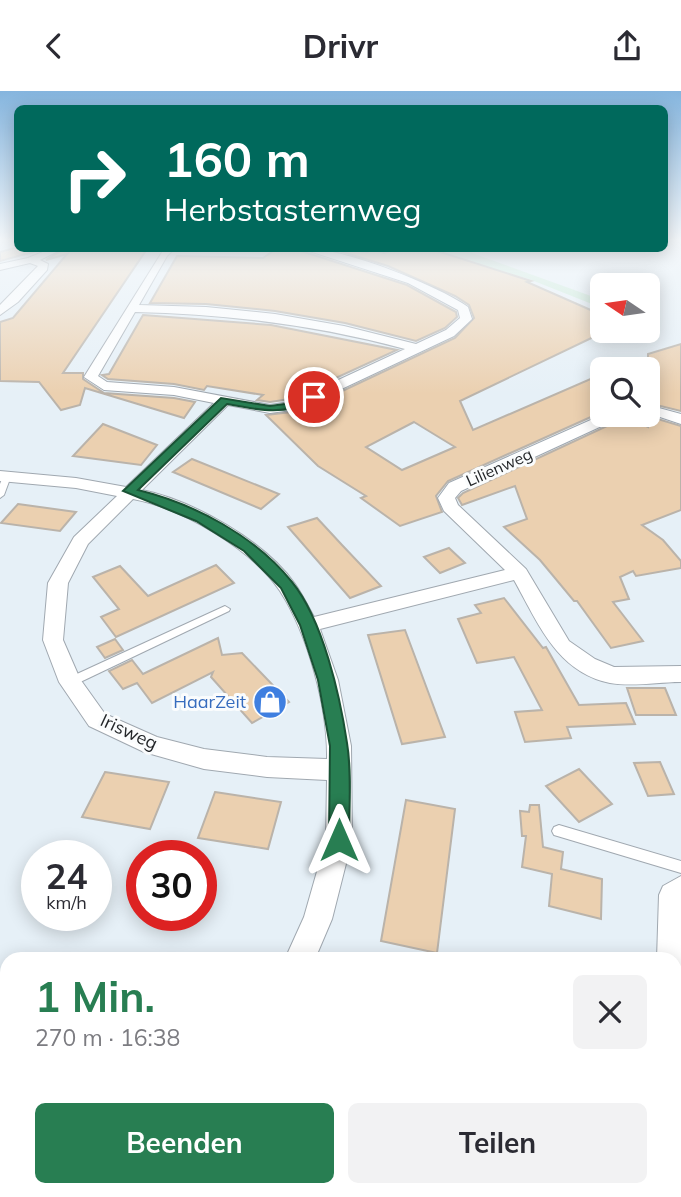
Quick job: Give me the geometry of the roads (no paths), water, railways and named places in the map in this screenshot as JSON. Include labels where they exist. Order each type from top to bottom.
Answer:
[{"type":"street","points":[[0,311],[23,291]]},
{"type":"street","points":[[143,291],[91,377],[104,386],[174,391],[270,409],[294,406],[450,333],[466,319],[464,309],[452,298],[432,291]]},
{"type":"street","points":[[133,308],[206,310],[284,317],[352,330],[415,348]]},
{"type":"street","name":"Irisweg","points":[[225,400],[80,541],[58,583],[53,640],[70,682],[97,720],[152,745],[204,759],[267,767],[339,770]]},
{"type":"street","points":[[660,411],[681,420]]},
{"type":"street","name":"Lilienweg","points":[[590,426],[455,487],[446,498],[450,507],[519,573],[562,646],[587,665],[612,675],[681,674]]},
{"type":"street","points":[[2,482],[129,491],[150,497],[201,518],[248,548],[287,586],[308,625],[327,680],[339,746],[339,840],[308,952]]},
{"type":"street","points":[[308,625],[519,573]]},
{"type":"street","points":[[672,952],[673,895],[681,889]]},
{"type":"lane","points":[[70,682],[225,609]]},
{"type":"lane","points":[[559,831],[681,867]]},
{"type":"place","name":"HaarZeit","points":[[270,702]]}]
